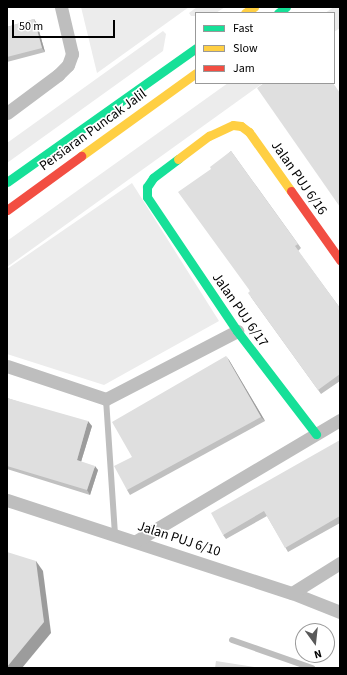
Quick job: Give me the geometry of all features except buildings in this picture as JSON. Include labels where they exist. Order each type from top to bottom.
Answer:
[{"type":"street","points":[[7,113],[58,75],[68,65],[72,54],[61,7]]},
{"type":"street","name":"Persiaran Puncak Jalil","points":[[7,182],[195,49]]},
{"type":"street","name":"Persiaran Puncak Jalil","points":[[7,210],[195,74]]},
{"type":"street","name":"Jalan PUJ 6/17","points":[[248,132],[241,126],[233,125],[209,136],[153,178],[147,187],[147,198],[237,332],[316,434]]},
{"type":"street","name":"Jalan PUJ 6/16","points":[[248,132],[332,244],[340,260]]},
{"type":"street","points":[[7,366],[106,399],[237,332]]},
{"type":"street","points":[[136,541],[340,420]]},
{"type":"street","name":"Jalan PUJ 6/10","points":[[7,500],[292,593],[340,612]]},
{"type":"street","points":[[292,593],[340,564]]},
{"type":"lane","points":[[106,399],[115,535]]},
{"type":"lane","points":[[232,640],[312,668]]},
{"type":"shaded area","points":[[81,7],[189,7],[97,73]]},
{"type":"shaded area","points":[[197,7],[225,7],[218,12],[195,12],[195,16],[191,16],[189,13]]},
{"type":"shaded area","points":[[334,7],[340,7],[340,28],[335,31],[335,12],[326,12]]},
{"type":"shaded area","points":[[163,31],[166,34],[163,51],[7,163],[7,143]]},
{"type":"shaded area","points":[[227,84],[262,84],[7,267],[7,241]]},
{"type":"shaded area","points":[[132,183],[219,321],[104,385],[7,354],[7,269]]},
{"type":"traffic: fast","points":[[279,12],[286,7]]},
{"type":"traffic: fast","points":[[7,182],[195,49]]},
{"type":"traffic: fast","points":[[178,159],[153,178],[147,187],[147,197],[237,331],[316,434]]},
{"type":"traffic: slow","points":[[246,12],[254,7]]},
{"type":"traffic: slow","points":[[81,156],[195,74]]},
{"type":"traffic: slow","points":[[178,159],[209,136],[233,125],[241,126],[249,132],[291,191]]},
{"type":"traffic: jam","points":[[7,210],[81,156]]},
{"type":"traffic: jam","points":[[291,191],[340,260]]}]
